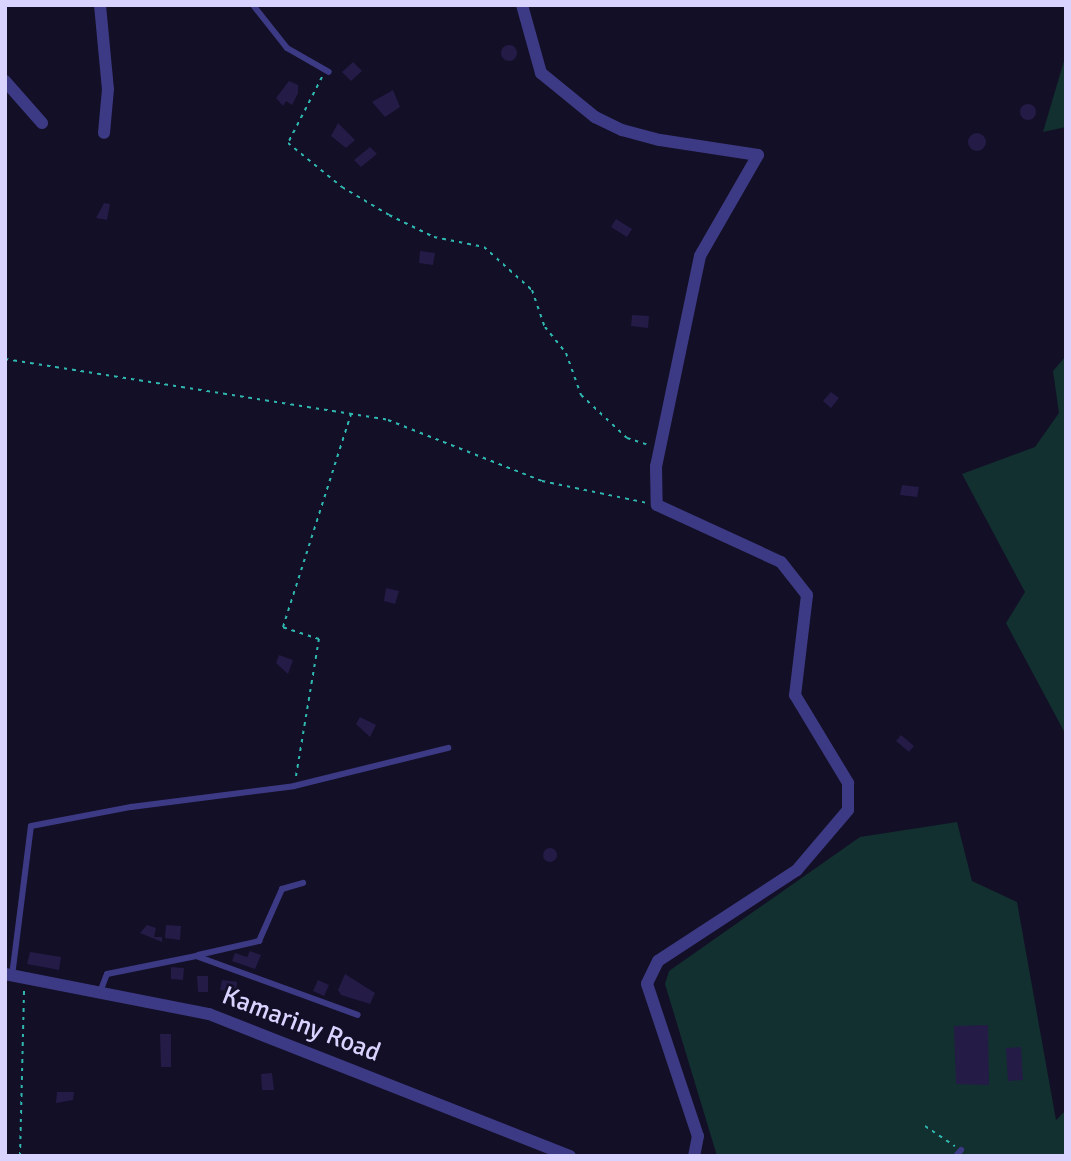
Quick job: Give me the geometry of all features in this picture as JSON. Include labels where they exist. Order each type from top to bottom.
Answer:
[{"type":"street","points":[[100,5],[108,89],[104,134]]},
{"type":"street","points":[[522,5],[541,73],[595,117],[622,130],[660,140],[758,155],[700,256],[660,448],[657,505],[781,562],[807,594],[795,695],[848,783],[848,810],[797,870],[658,961],[647,984],[698,1136],[694,1156]]},
{"type":"street","points":[[5,81],[42,123]]},
{"type":"street","name":"Kamariny Road","points":[[14,976],[209,1014],[570,1156]]},
{"type":"lane","points":[[253,5],[287,48],[327,71]]},
{"type":"lane","points":[[14,976],[31,826],[131,807],[294,786],[448,748]]},
{"type":"lane","points":[[100,994],[107,974],[259,941],[282,889],[303,883]]},
{"type":"lane","points":[[196,956],[358,1015]]},
{"type":"path","points":[[327,71],[288,144],[342,187],[389,215],[434,237],[484,247],[533,290],[545,327],[566,353],[581,395],[627,438],[660,448]]},
{"type":"path","points":[[5,359],[388,420],[542,481],[657,505]]},
{"type":"path","points":[[294,786],[319,639],[283,627],[351,413]]},
{"type":"path","points":[[14,976],[20,1156]]},
{"type":"path","points":[[925,1126],[959,1153]]},
{"type":"green space","points":[[1066,54],[1066,127],[1043,132]]},
{"type":"green space","points":[[1066,356],[1066,735],[1006,623],[1025,592],[962,474],[1035,447],[1059,413],[1053,371]]},
{"type":"green space","points":[[957,822],[972,881],[1017,902],[1056,1120],[1066,1110],[1066,1156],[717,1156],[665,984],[669,971],[860,837]]},
{"type":"building","points":[[506,45],[512,45],[517,53],[515,59],[506,61],[501,56],[501,50]]},
{"type":"building","points":[[353,62],[362,71],[351,81],[342,72]]},
{"type":"building","points":[[289,81],[298,85],[298,93],[292,105],[286,101],[283,106],[276,98]]},
{"type":"building","points":[[393,90],[400,107],[385,117],[372,102]]},
{"type":"building","points":[[1028,104],[1036,112],[1028,120],[1020,112]]},
{"type":"building","points":[[338,123],[355,140],[346,148],[331,136]]},
{"type":"building","points":[[977,133],[983,136],[986,142],[983,148],[977,151],[971,148],[968,142],[971,136]]},
{"type":"building","points":[[370,147],[377,154],[361,167],[354,160]]},
{"type":"building","points":[[104,203],[110,204],[107,220],[96,218]]},
{"type":"building","points":[[616,219],[632,229],[627,237],[611,227]]},
{"type":"building","points":[[420,251],[435,253],[433,265],[419,263]]},
{"type":"building","points":[[632,315],[649,316],[648,328],[631,326]]},
{"type":"building","points":[[831,392],[839,398],[831,408],[823,401]]},
{"type":"building","points":[[902,485],[919,487],[917,497],[900,495]]},
{"type":"building","points":[[386,588],[399,591],[395,604],[384,601]]},
{"type":"building","points":[[279,655],[293,660],[288,674],[276,663]]},
{"type":"building","points":[[360,717],[376,725],[370,737],[356,724]]},
{"type":"building","points":[[901,735],[914,746],[909,752],[896,741]]},
{"type":"building","points":[[550,848],[555,850],[555,860],[550,862],[545,860],[543,855],[545,850]]},
{"type":"building","points":[[147,925],[156,928],[154,937],[162,937],[162,942],[140,933]]},
{"type":"building","points":[[166,925],[181,926],[180,940],[165,938]]},
{"type":"building","points":[[250,951],[261,955],[255,969],[232,961],[235,953],[247,957]]},
{"type":"building","points":[[30,952],[61,957],[59,970],[27,964]]},
{"type":"building","points":[[171,967],[184,968],[183,980],[171,979]]},
{"type":"building","points":[[345,974],[375,993],[370,1004],[341,995],[338,990]]},
{"type":"building","points":[[197,976],[208,976],[208,992],[198,992]]},
{"type":"building","points":[[222,980],[237,982],[236,992],[220,990]]},
{"type":"building","points":[[318,980],[329,985],[324,996],[313,991]]},
{"type":"building","points":[[988,1025],[989,1085],[956,1084],[954,1026]]},
{"type":"building","points":[[160,1034],[171,1034],[171,1067],[161,1067]]},
{"type":"building","points":[[1021,1047],[1023,1080],[1008,1081],[1006,1048]]},
{"type":"building","points":[[272,1073],[274,1090],[262,1090],[261,1074]]},
{"type":"building","points":[[57,1092],[74,1092],[73,1100],[56,1103]]}]
